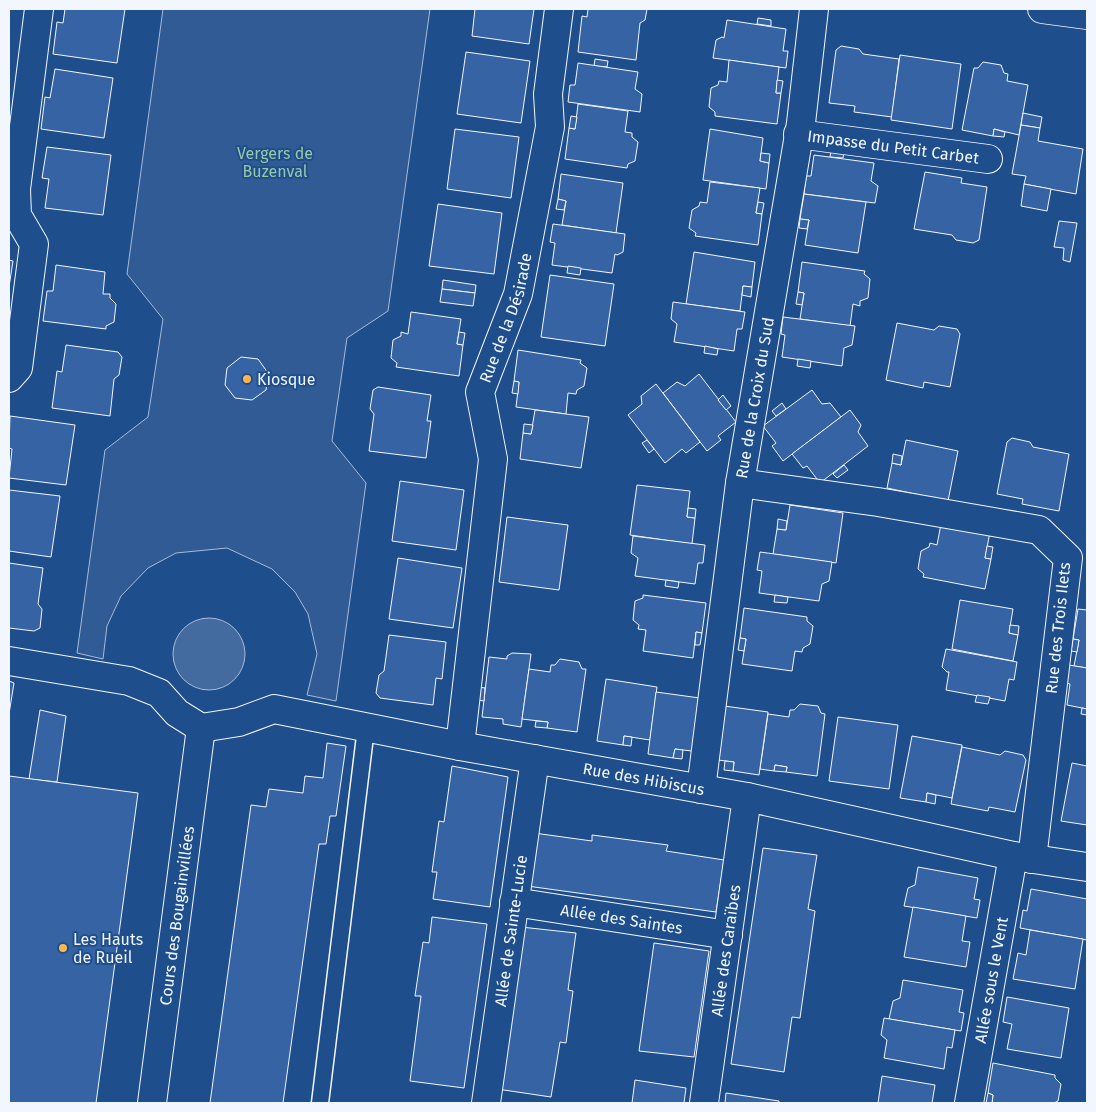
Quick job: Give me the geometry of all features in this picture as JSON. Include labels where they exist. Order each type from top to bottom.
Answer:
[{"type":"street","points":[[12,371],[34,244],[17,215],[16,189],[39,9]]},
{"type":"street","name":"Rue de la Désirade","points":[[460,746],[493,459],[480,392],[518,294],[550,127],[548,94],[559,9]]},
{"type":"street","name":"Rue de la Croix du Sud","points":[[700,789],[740,483],[801,123],[814,9]]},
{"type":"street","points":[[1042,9],[1087,15]]},
{"type":"street","name":"Impasse du Petit Carbet","points":[[798,134],[988,160]]},
{"type":"street","name":"Rue des Trois Ilets","points":[[740,483],[878,502],[1039,530],[1068,558],[1023,857]]},
{"type":"street","points":[[9,661],[129,682],[159,693],[177,713],[201,728]]},
{"type":"street","name":"Rue des Hibiscus","points":[[201,728],[239,722],[274,709],[460,746],[748,797],[1023,857],[1087,867]]},
{"type":"street","name":"Cours des Bougainvillées","points":[[152,1103],[201,728]]},
{"type":"street","name":"Allée de Sainte-Lucie","points":[[486,1103],[535,759]]},
{"type":"street","name":"Allée des Caraïbes","points":[[704,1103],[748,797]]},
{"type":"street","name":"Allée sous le Vent","points":[[969,1103],[1023,857]]},
{"type":"street","name":"Allée des Saintes","points":[[514,902],[728,936]]},
{"type":"lane","points":[[320,1103],[366,728]]},
{"type":"shaded area","name":"Vergers de Buzenval","points":[[163,9],[430,9],[388,311],[347,338],[332,441],[366,483],[336,701],[307,695],[317,654],[308,614],[295,592],[272,569],[227,548],[176,553],[148,568],[121,596],[107,626],[103,659],[77,653],[105,450],[148,417],[163,319],[127,274]]},
{"type":"shaded area","points":[[209,618],[229,624],[239,634],[245,654],[239,674],[229,684],[209,690],[189,684],[179,674],[173,654],[179,634],[189,624]]},
{"type":"building","points":[[65,9],[125,9],[117,63],[53,54],[57,22],[63,23]]},
{"type":"building","points":[[475,9],[534,9],[529,44],[472,36]]},
{"type":"building","points":[[588,9],[647,9],[645,20],[640,23],[636,60],[578,52],[582,16],[587,17]]},
{"type":"building","points":[[758,18],[771,20],[771,26],[757,24]]},
{"type":"building","points":[[727,20],[786,29],[783,51],[788,51],[786,68],[713,58],[716,40],[724,38]]},
{"type":"building","points":[[841,46],[859,49],[863,54],[899,59],[892,117],[854,112],[855,106],[829,103],[836,50]]},
{"type":"building","points":[[466,52],[530,61],[521,123],[457,114]]},
{"type":"building","points":[[900,55],[961,64],[952,129],[891,120]]},
{"type":"building","points":[[595,59],[608,61],[607,67],[594,66]]},
{"type":"building","points":[[729,60],[779,67],[776,93],[781,93],[777,124],[715,116],[715,112],[709,107],[711,88],[718,85],[719,81],[727,82]]},
{"type":"building","points":[[983,62],[1001,65],[1004,73],[1008,74],[1007,81],[1028,85],[1019,135],[994,129],[993,136],[962,130],[974,68],[978,68]]},
{"type":"building","points":[[578,63],[638,72],[635,89],[642,94],[640,112],[568,102],[570,85],[575,85]]},
{"type":"building","points":[[55,69],[113,78],[104,138],[41,129],[45,97],[50,98]]},
{"type":"building","points":[[777,80],[783,81],[781,93],[776,93]]},
{"type":"building","points":[[578,104],[628,111],[625,132],[632,133],[632,137],[638,142],[635,161],[628,164],[627,168],[565,159],[569,128],[575,129]]},
{"type":"building","points":[[1023,113],[1042,117],[1040,128],[1021,125]]},
{"type":"building","points":[[571,116],[577,117],[575,129],[569,128]]},
{"type":"building","points":[[1021,125],[1040,128],[1038,141],[1083,149],[1076,194],[1024,184],[1026,176],[1012,174]]},
{"type":"building","points":[[455,129],[519,137],[511,198],[447,189]]},
{"type":"building","points":[[710,129],[763,138],[760,161],[769,163],[766,189],[703,180]]},
{"type":"building","points":[[994,129],[1005,132],[1004,137],[993,136]]},
{"type":"building","points":[[47,147],[111,155],[103,215],[45,208],[49,179],[42,178]]},
{"type":"building","points":[[831,150],[844,152],[843,158],[830,157]]},
{"type":"building","points":[[761,153],[770,154],[769,163],[760,161]]},
{"type":"building","points":[[814,155],[874,163],[871,181],[878,186],[875,203],[804,194],[806,176],[811,176]]},
{"type":"building","points":[[925,172],[962,178],[961,183],[987,187],[979,240],[973,243],[956,240],[952,235],[914,229]]},
{"type":"building","points":[[561,174],[623,183],[616,233],[562,225],[566,201],[558,199]]},
{"type":"building","points":[[710,182],[760,188],[756,213],[762,214],[758,245],[695,236],[696,233],[689,228],[692,210],[699,206],[700,202],[707,203]]},
{"type":"building","points":[[1024,184],[1051,189],[1047,211],[1021,206]]},
{"type":"building","points":[[804,194],[866,202],[858,253],[805,245],[809,220],[800,219]]},
{"type":"building","points":[[558,199],[566,201],[564,210],[556,209]]},
{"type":"building","points":[[758,202],[764,203],[762,214],[756,213]]},
{"type":"building","points":[[438,204],[502,213],[494,274],[429,266]]},
{"type":"building","points":[[800,219],[809,220],[807,229],[799,228]]},
{"type":"building","points":[[1059,221],[1077,223],[1070,262],[1063,260],[1064,248],[1054,247]]},
{"type":"building","points":[[553,224],[625,234],[623,252],[615,254],[612,273],[552,265],[555,243],[550,242]]},
{"type":"building","points":[[694,252],[755,262],[752,287],[743,286],[740,311],[686,304]]},
{"type":"building","points":[[9,260],[13,261],[9,287]]},
{"type":"building","points":[[802,262],[865,271],[864,274],[870,279],[868,298],[860,301],[860,306],[853,304],[850,326],[800,319],[804,293],[798,292]]},
{"type":"building","points":[[56,265],[105,272],[103,294],[110,294],[110,298],[116,304],[114,322],[106,326],[106,329],[43,321],[47,291],[53,291]]},
{"type":"building","points":[[568,266],[581,268],[580,275],[567,273]]},
{"type":"building","points":[[550,275],[614,284],[605,346],[541,337]]},
{"type":"building","points":[[443,280],[476,285],[475,293],[442,289]]},
{"type":"building","points":[[743,286],[752,287],[751,297],[742,295]]},
{"type":"building","points":[[442,289],[475,293],[473,306],[440,302]]},
{"type":"building","points":[[798,292],[804,293],[802,305],[796,304]]},
{"type":"building","points":[[673,302],[745,312],[742,329],[737,329],[734,351],[674,342],[677,324],[671,319]]},
{"type":"building","points":[[411,312],[461,319],[457,344],[463,345],[459,376],[396,367],[397,363],[391,358],[393,340],[401,336],[401,332],[408,334]]},
{"type":"building","points":[[783,317],[855,326],[852,345],[844,348],[842,366],[782,357],[785,335],[781,334]]},
{"type":"building","points":[[897,323],[934,330],[939,326],[957,329],[960,334],[950,387],[924,382],[923,388],[886,380]]},
{"type":"building","points":[[459,332],[465,333],[463,345],[457,344]]},
{"type":"building","points":[[66,345],[118,352],[122,357],[119,375],[114,379],[110,416],[52,408],[57,371],[62,372]]},
{"type":"building","points":[[705,346],[718,349],[717,355],[704,353]]},
{"type":"building","points":[[518,350],[581,360],[580,363],[587,368],[584,386],[577,390],[576,394],[568,393],[566,414],[516,407],[519,382],[514,381]]},
{"type":"building","name":"Kiosque","points":[[241,357],[258,359],[268,373],[266,390],[252,400],[235,398],[225,385],[227,368]]},
{"type":"building","points":[[798,359],[811,361],[810,368],[797,366]]},
{"type":"building","points":[[699,374],[736,422],[718,436],[721,440],[707,451],[663,393],[677,382],[685,386]]},
{"type":"building","points":[[514,381],[519,382],[518,394],[512,393]]},
{"type":"building","points":[[656,384],[700,442],[686,453],[682,449],[665,463],[628,415],[642,404],[641,396]]},
{"type":"building","points":[[378,387],[431,395],[427,421],[431,421],[426,458],[369,451],[374,414],[370,409],[373,390]]},
{"type":"building","points":[[812,390],[822,404],[830,403],[841,417],[783,461],[772,446],[776,443],[763,426]]},
{"type":"building","points":[[723,395],[731,406],[726,410],[718,400]]},
{"type":"building","points":[[782,403],[786,409],[776,416],[772,411]]},
{"type":"building","points":[[535,410],[589,417],[581,468],[520,459],[523,433],[531,434]]},
{"type":"building","points":[[850,410],[861,425],[858,432],[868,446],[820,483],[807,466],[803,468],[792,454]]},
{"type":"building","points":[[10,416],[75,425],[66,485],[9,478],[12,449],[9,448]]},
{"type":"building","points":[[524,424],[533,425],[531,434],[523,433]]},
{"type":"building","points":[[1012,438],[1030,442],[1033,447],[1069,454],[1059,511],[1022,504],[1023,499],[997,494],[1007,442]]},
{"type":"building","points":[[647,440],[654,449],[649,453],[642,443]]},
{"type":"building","points":[[906,440],[958,451],[948,501],[887,488],[892,463],[901,465]]},
{"type":"building","points":[[893,454],[902,456],[901,465],[892,463]]},
{"type":"building","points":[[844,465],[848,470],[837,478],[833,474]]},
{"type":"building","points":[[400,481],[464,490],[456,550],[392,541]]},
{"type":"building","points":[[637,485],[690,491],[687,517],[695,518],[692,544],[630,535]]},
{"type":"building","points":[[9,490],[60,496],[51,557],[9,551]]},
{"type":"building","points":[[790,505],[843,513],[836,563],[773,554],[777,529],[786,530]]},
{"type":"building","points":[[688,508],[696,509],[695,518],[687,517]]},
{"type":"building","points":[[507,517],[568,525],[559,590],[499,582]]},
{"type":"building","points":[[778,519],[787,521],[786,530],[777,529]]},
{"type":"building","points":[[941,524],[990,532],[985,558],[991,559],[985,589],[923,577],[924,574],[918,569],[921,551],[929,547],[930,543],[937,545]]},
{"type":"building","points":[[633,536],[705,545],[703,563],[698,563],[695,584],[635,576],[638,558],[631,553]]},
{"type":"building","points":[[987,546],[993,547],[991,559],[985,558]]},
{"type":"building","points":[[760,552],[832,562],[829,581],[822,584],[819,601],[759,593],[762,571],[757,570]]},
{"type":"building","points":[[398,558],[462,568],[453,628],[389,619]]},
{"type":"building","points":[[9,563],[43,568],[38,604],[42,609],[40,628],[34,631],[9,628]]},
{"type":"building","points":[[666,580],[679,582],[678,588],[665,586]]},
{"type":"building","points":[[643,595],[706,603],[702,633],[696,632],[693,658],[643,651],[646,630],[638,629],[639,625],[633,620],[635,601],[643,598]]},
{"type":"building","points":[[775,595],[788,597],[787,603],[774,602]]},
{"type":"building","points":[[960,600],[1013,609],[1009,633],[1018,635],[1013,661],[952,649]]},
{"type":"building","points":[[744,608],[807,617],[807,621],[813,626],[810,644],[803,648],[802,652],[795,651],[792,671],[742,664],[746,639],[740,638]]},
{"type":"building","points":[[1078,609],[1087,610],[1087,668],[1074,666],[1079,640],[1073,639]]},
{"type":"building","points":[[1010,625],[1019,626],[1018,635],[1009,633]]},
{"type":"building","points":[[696,632],[702,633],[700,645],[695,645]]},
{"type":"building","points":[[389,635],[446,642],[442,679],[436,678],[433,705],[380,698],[376,693],[379,675],[384,671]]},
{"type":"building","points":[[740,638],[746,639],[744,651],[738,650]]},
{"type":"building","points":[[1073,639],[1079,640],[1077,652],[1071,651]]},
{"type":"building","points":[[946,649],[1017,662],[1014,680],[1009,679],[1005,701],[946,690],[949,672],[942,667]]},
{"type":"building","points":[[512,653],[531,654],[521,727],[503,724],[503,719],[482,717],[489,657],[507,659],[507,656]]},
{"type":"building","points":[[560,659],[579,662],[582,669],[586,669],[577,732],[547,728],[548,722],[522,719],[529,669],[550,672],[551,665],[555,665]]},
{"type":"building","points":[[1069,665],[1087,668],[1087,709],[1067,705],[1070,684],[1066,683]]},
{"type":"building","points":[[606,679],[657,687],[650,740],[624,736],[623,745],[597,741]]},
{"type":"building","points":[[9,681],[14,683],[9,714]]},
{"type":"building","points":[[479,687],[485,688],[484,701],[478,700]]},
{"type":"building","points":[[656,692],[707,699],[700,752],[675,749],[673,758],[648,754]]},
{"type":"building","points":[[977,695],[990,697],[988,704],[975,702]]},
{"type":"building","points":[[800,704],[818,706],[821,713],[825,714],[817,776],[786,772],[787,767],[775,765],[774,771],[760,769],[768,714],[789,717],[790,710],[794,710]]},
{"type":"building","points":[[717,705],[768,712],[759,775],[733,771],[734,762],[710,759]]},
{"type":"building","points":[[1082,708],[1087,709],[1087,715],[1081,714]]},
{"type":"building","points":[[40,710],[66,716],[57,782],[29,779]]},
{"type":"building","points":[[838,717],[898,725],[889,789],[829,781]]},
{"type":"building","points":[[536,721],[548,722],[547,728],[535,727]]},
{"type":"building","points":[[624,736],[632,737],[631,746],[623,745]]},
{"type":"building","points":[[912,736],[962,745],[952,798],[927,793],[926,802],[900,798]]},
{"type":"building","points":[[327,743],[346,746],[336,816],[330,816],[326,844],[319,844],[283,1103],[210,1103],[251,805],[266,807],[269,789],[303,793],[305,776],[323,778]]},
{"type":"building","points":[[962,747],[1000,755],[1005,751],[1023,755],[1026,760],[1015,812],[989,807],[988,811],[951,804]]},
{"type":"building","points":[[675,749],[683,750],[682,759],[673,758]]},
{"type":"building","points":[[725,761],[734,762],[733,771],[724,770]]},
{"type":"building","points":[[1072,763],[1087,766],[1087,825],[1061,821]]},
{"type":"building","points":[[775,765],[787,767],[786,772],[774,771]]},
{"type":"building","points":[[452,766],[508,777],[490,907],[433,899],[437,872],[432,872],[439,821],[444,822]]},
{"type":"building","name":"Les Hauts de Rueil","points":[[9,776],[138,793],[96,1103],[9,1103]]},
{"type":"building","points":[[927,793],[936,795],[935,804],[926,802]]},
{"type":"building","points":[[534,833],[592,841],[592,835],[668,845],[666,851],[724,860],[716,912],[527,886]]},
{"type":"building","points":[[763,848],[817,855],[808,909],[815,911],[800,1018],[792,1017],[784,1072],[731,1064]]},
{"type":"building","points":[[918,867],[978,878],[974,899],[980,900],[977,918],[904,906],[908,888],[915,885]]},
{"type":"building","points":[[1031,889],[1087,899],[1087,940],[1020,928],[1023,910],[1027,911]]},
{"type":"building","points":[[913,907],[966,916],[962,941],[970,942],[966,967],[904,957]]},
{"type":"building","points":[[432,917],[487,924],[464,1088],[410,1081],[421,996],[415,996],[423,942],[429,943]]},
{"type":"building","points":[[521,927],[576,933],[568,990],[573,991],[566,1043],[560,1042],[551,1097],[497,1089]]},
{"type":"building","points":[[1030,930],[1083,939],[1075,989],[1013,979],[1018,953],[1026,955]]},
{"type":"building","points":[[654,943],[709,951],[694,1057],[639,1051]]},
{"type":"building","points":[[903,980],[963,990],[959,1012],[964,1013],[961,1031],[889,1019],[893,1001],[900,998]]},
{"type":"building","points":[[1007,997],[1069,1008],[1061,1058],[1007,1049],[1012,1024],[1003,1022]]},
{"type":"building","points":[[884,1018],[955,1030],[952,1048],[947,1047],[944,1069],[884,1058],[887,1040],[881,1035]]},
{"type":"building","points":[[993,1063],[1055,1075],[1055,1078],[1061,1084],[1058,1101],[1054,1103],[992,1103],[993,1095],[988,1093]]},
{"type":"building","points":[[882,1076],[935,1085],[932,1103],[878,1103]]},
{"type":"building","points":[[635,1080],[686,1088],[684,1103],[632,1103]]},
{"type":"building","points":[[726,1093],[779,1101],[779,1103],[725,1103]]},
{"type":"building","points":[[988,1093],[993,1095],[992,1103],[986,1103]]},
{"type":"place","name":"Kiosque","points":[[247,379]]},
{"type":"place","name":"Les Hauts de Rueil","points":[[63,948]]}]
